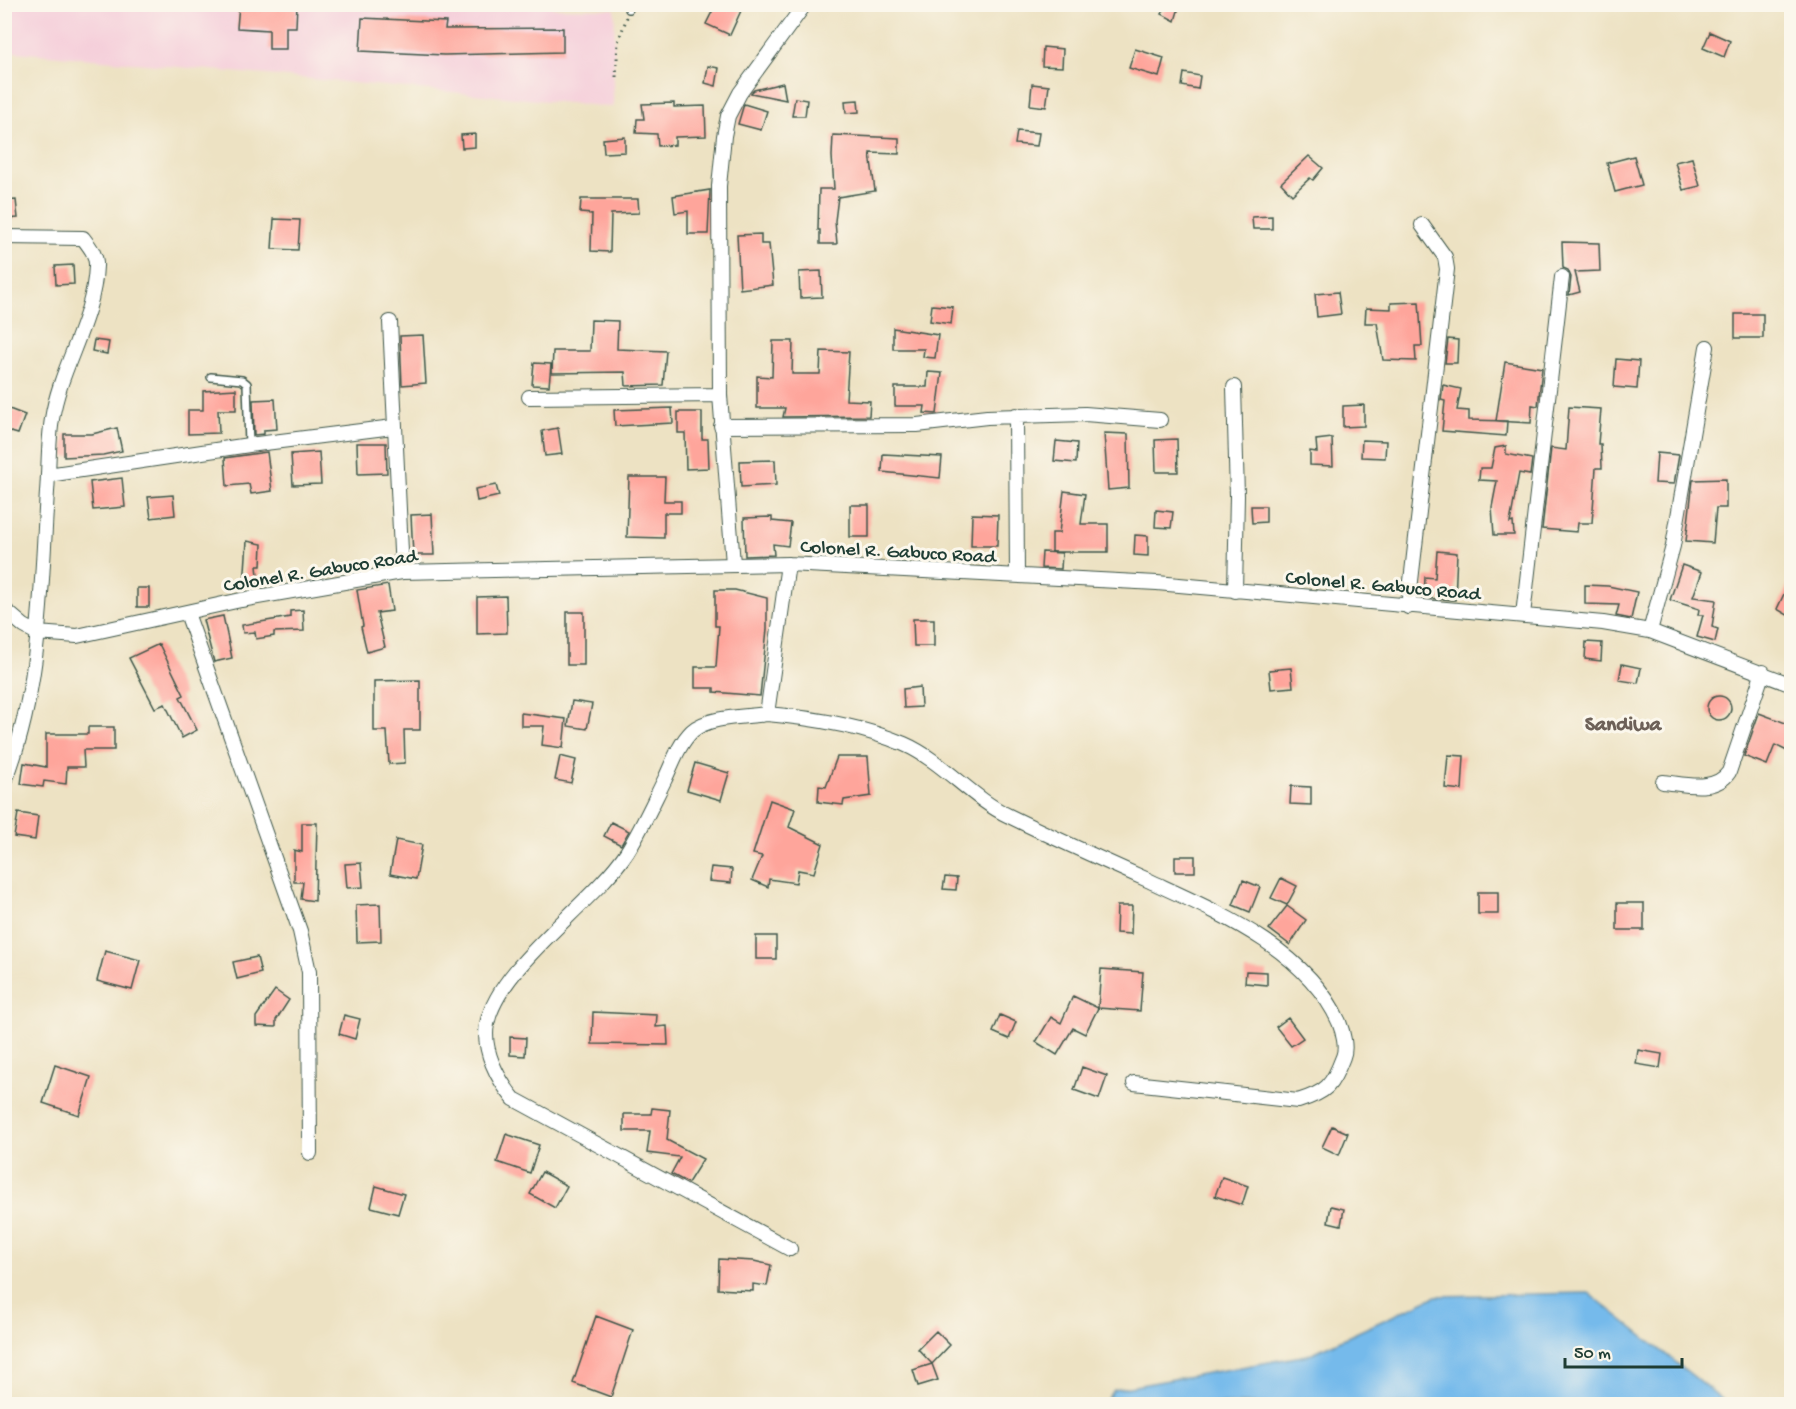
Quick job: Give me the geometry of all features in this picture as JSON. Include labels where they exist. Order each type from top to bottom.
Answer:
[{"type":"street","points":[[733,564],[720,395],[719,186],[724,136],[728,116],[740,93],[805,4]]},
{"type":"street","points":[[1408,607],[1447,268],[1445,257],[1422,225]]},
{"type":"street","points":[[4,237],[83,238],[93,250],[97,264],[83,327],[52,418],[37,633],[29,698],[15,758],[4,784]]},
{"type":"street","points":[[1523,615],[1562,277]]},
{"type":"street","points":[[390,322],[393,427],[402,572]]},
{"type":"street","points":[[1650,631],[1673,546],[1707,346]]},
{"type":"street","points":[[1234,387],[1237,496],[1235,591]]},
{"type":"street","points":[[529,397],[720,395]]},
{"type":"street","points":[[721,426],[917,425],[1016,415],[1085,414],[1160,420]]},
{"type":"street","points":[[1016,415],[1017,575]]},
{"type":"street","points":[[48,475],[249,445],[393,427]]},
{"type":"street","points":[[767,714],[788,564]]},
{"type":"street","name":"Colonel R. Gabuco Road","points":[[37,633],[77,636],[266,595],[402,572],[788,564],[1017,575],[1523,615],[1650,631],[1763,672],[1791,685]]},
{"type":"street","points":[[4,609],[24,626],[37,633]]},
{"type":"street","points":[[187,613],[300,931],[309,972],[310,1153]]},
{"type":"street","points":[[1663,782],[1710,785],[1724,780],[1729,772],[1763,672]]},
{"type":"street","points":[[790,1249],[514,1099],[499,1081],[488,1048],[486,1026],[493,1004],[510,977],[584,902],[626,853],[645,820],[682,742],[694,729],[710,723],[767,714],[850,726],[907,746],[1007,815],[1211,909],[1255,934],[1291,962],[1329,1002],[1342,1030],[1345,1053],[1333,1084],[1317,1095],[1298,1101],[1134,1083]]},
{"type":"lane","points":[[211,377],[242,380],[247,384],[249,445]]},
{"type":"path","points":[[615,77],[618,42],[629,7]]},
{"type":"shaded area","points":[[552,4],[552,8],[615,9],[613,107],[5,51],[4,5]]},
{"type":"water","points":[[1589,1293],[1728,1404],[1104,1404],[1113,1390],[1308,1355],[1436,1296]]},
{"type":"building","points":[[239,4],[297,4],[296,27],[286,27],[286,49],[269,49],[269,30],[237,28]]},
{"type":"building","points":[[716,4],[744,4],[730,35],[706,24]]},
{"type":"building","points":[[1167,4],[1180,4],[1175,21],[1162,14]]},
{"type":"building","points":[[362,18],[446,22],[445,29],[563,28],[563,52],[444,55],[360,51]]},
{"type":"building","points":[[1710,32],[1730,41],[1724,57],[1703,48]]},
{"type":"building","points":[[1043,47],[1063,49],[1062,67],[1042,66]]},
{"type":"building","points":[[1135,49],[1164,58],[1159,77],[1129,68]]},
{"type":"building","points":[[708,66],[719,68],[716,86],[705,83]]},
{"type":"building","points":[[1184,73],[1200,76],[1198,89],[1182,86]]},
{"type":"building","points":[[783,83],[786,100],[751,93],[754,90]]},
{"type":"building","points":[[1032,84],[1049,86],[1046,107],[1030,105]]},
{"type":"building","points":[[795,98],[807,100],[805,116],[792,116]]},
{"type":"building","points":[[858,100],[859,112],[846,113],[845,101]]},
{"type":"building","points":[[674,103],[674,107],[705,106],[706,136],[675,137],[675,145],[658,146],[657,134],[636,133],[637,119],[644,119],[642,104]]},
{"type":"building","points":[[744,104],[767,111],[761,130],[738,124]]},
{"type":"building","points":[[1017,131],[1039,133],[1037,146],[1015,144]]},
{"type":"building","points":[[475,134],[475,147],[462,148],[461,135]]},
{"type":"building","points":[[833,135],[899,138],[899,154],[870,153],[875,191],[838,197],[835,221],[837,244],[820,244],[819,189],[834,189]]},
{"type":"building","points":[[625,137],[625,152],[604,153],[603,139]]},
{"type":"building","points":[[1309,156],[1323,168],[1313,180],[1310,178],[1292,195],[1281,183]]},
{"type":"building","points":[[1634,156],[1642,185],[1615,192],[1607,163]]},
{"type":"building","points":[[1692,158],[1700,186],[1683,190],[1675,162]]},
{"type":"building","points":[[710,190],[708,234],[688,234],[688,211],[675,213],[673,196]]},
{"type":"building","points":[[581,199],[638,199],[639,213],[611,214],[610,252],[591,251],[592,214],[580,213]]},
{"type":"building","points":[[16,200],[18,218],[4,219],[4,201]]},
{"type":"building","points":[[1272,216],[1272,229],[1253,229],[1252,217]]},
{"type":"building","points":[[274,219],[300,220],[298,250],[272,249]]},
{"type":"building","points":[[761,234],[761,244],[769,244],[773,285],[740,289],[737,235]]},
{"type":"building","points":[[1562,242],[1599,243],[1600,271],[1575,272],[1580,292],[1569,295],[1571,277],[1568,270],[1563,268]]},
{"type":"building","points":[[73,265],[74,284],[56,285],[55,266]]},
{"type":"building","points":[[821,271],[822,297],[800,298],[799,272]]},
{"type":"building","points":[[1338,292],[1341,314],[1317,317],[1315,294]]},
{"type":"building","points":[[1419,302],[1422,346],[1415,346],[1416,361],[1383,360],[1377,323],[1365,323],[1366,308],[1391,309],[1391,303]]},
{"type":"building","points":[[932,305],[953,307],[951,324],[930,321]]},
{"type":"building","points":[[1735,314],[1763,314],[1763,338],[1735,338]]},
{"type":"building","points":[[591,320],[618,321],[617,349],[666,351],[663,385],[626,386],[625,372],[552,373],[553,351],[590,351]]},
{"type":"building","points":[[893,328],[938,335],[935,358],[923,357],[924,349],[893,349]]},
{"type":"building","points":[[423,335],[426,383],[402,385],[400,336]]},
{"type":"building","points":[[1448,339],[1458,340],[1457,363],[1445,363]]},
{"type":"building","points":[[94,340],[109,342],[107,354],[92,351]]},
{"type":"building","points":[[773,341],[793,341],[792,374],[820,374],[821,351],[849,352],[846,400],[870,401],[869,416],[783,417],[785,408],[757,408],[757,376],[772,377]]},
{"type":"building","points":[[1616,359],[1639,361],[1637,389],[1614,387]]},
{"type":"building","points":[[1505,362],[1542,368],[1538,406],[1532,405],[1531,423],[1496,421]]},
{"type":"building","points":[[534,363],[551,364],[549,386],[532,385]]},
{"type":"building","points":[[928,372],[942,373],[937,414],[924,413],[925,406],[895,406],[895,387],[927,387]]},
{"type":"building","points":[[1443,385],[1461,389],[1457,410],[1469,411],[1469,420],[1507,421],[1506,436],[1442,431],[1445,401],[1441,400]]},
{"type":"building","points":[[236,389],[236,410],[218,410],[219,433],[188,434],[188,410],[203,410],[203,391]]},
{"type":"building","points":[[275,399],[277,429],[264,430],[264,434],[254,435],[253,400]]},
{"type":"building","points":[[1364,405],[1364,426],[1343,427],[1343,406]]},
{"type":"building","points":[[4,407],[25,415],[18,434],[4,430]]},
{"type":"building","points":[[1569,407],[1601,409],[1598,444],[1601,444],[1602,468],[1596,468],[1592,523],[1578,523],[1577,532],[1542,529],[1551,448],[1566,450]]},
{"type":"building","points":[[672,408],[673,423],[615,426],[614,410]]},
{"type":"building","points":[[678,412],[702,412],[702,439],[708,439],[709,468],[686,469],[685,433],[678,433]]},
{"type":"building","points":[[117,428],[122,451],[103,455],[64,457],[64,434],[92,434]]},
{"type":"building","points":[[558,428],[562,454],[545,456],[542,431]]},
{"type":"building","points":[[1104,433],[1128,434],[1129,488],[1108,490]]},
{"type":"building","points":[[1332,438],[1333,466],[1310,465],[1310,451],[1317,452],[1316,440]]},
{"type":"building","points":[[1177,439],[1178,472],[1156,472],[1155,440]]},
{"type":"building","points":[[1362,440],[1386,441],[1385,458],[1361,457]]},
{"type":"building","points":[[1056,441],[1077,443],[1076,463],[1054,461]]},
{"type":"building","points":[[357,443],[386,443],[387,473],[358,474]]},
{"type":"building","points":[[1506,446],[1506,454],[1532,459],[1530,475],[1519,473],[1510,523],[1513,522],[1514,535],[1494,535],[1492,507],[1497,481],[1479,480],[1480,468],[1491,468],[1495,448]]},
{"type":"building","points":[[267,452],[272,491],[251,494],[249,484],[227,486],[225,458]]},
{"type":"building","points":[[319,452],[321,484],[293,485],[291,454]]},
{"type":"building","points":[[1657,453],[1679,455],[1674,484],[1655,483]]},
{"type":"building","points":[[883,454],[942,457],[940,478],[882,472]]},
{"type":"building","points":[[775,460],[776,485],[741,487],[740,461]]},
{"type":"building","points":[[629,477],[665,477],[664,501],[681,501],[681,513],[664,513],[664,538],[627,537]]},
{"type":"building","points":[[122,478],[125,507],[93,510],[90,482]]},
{"type":"building","points":[[1726,479],[1726,508],[1716,508],[1713,543],[1686,541],[1693,480]]},
{"type":"building","points":[[496,485],[499,496],[477,501],[475,489]]},
{"type":"building","points":[[1064,491],[1085,494],[1081,524],[1108,524],[1108,552],[1052,552],[1052,533],[1059,533]]},
{"type":"building","points":[[173,495],[175,515],[151,518],[148,497]]},
{"type":"building","points":[[850,505],[869,505],[869,537],[850,537]]},
{"type":"building","points":[[1251,506],[1266,506],[1266,522],[1252,523]]},
{"type":"building","points":[[1156,510],[1173,512],[1171,528],[1155,527]]},
{"type":"building","points":[[432,514],[434,555],[413,555],[411,515]]},
{"type":"building","points":[[972,514],[998,515],[997,546],[971,546]]},
{"type":"building","points":[[772,517],[772,521],[791,523],[788,546],[773,544],[774,555],[745,556],[744,518]]},
{"type":"building","points":[[1135,535],[1148,536],[1148,556],[1134,555]]},
{"type":"building","points":[[247,541],[262,544],[261,566],[257,566],[259,584],[244,586]]},
{"type":"building","points":[[1437,551],[1457,553],[1455,600],[1424,598],[1425,577],[1435,578]]},
{"type":"building","points":[[1042,552],[1062,553],[1061,569],[1041,568]]},
{"type":"building","points":[[1682,565],[1702,572],[1693,597],[1716,600],[1712,627],[1718,629],[1715,642],[1697,637],[1703,615],[1698,615],[1699,609],[1670,600]]},
{"type":"building","points":[[1791,579],[1791,617],[1777,609]]},
{"type":"building","points":[[388,585],[392,611],[377,613],[385,647],[367,652],[361,627],[363,626],[357,590]]},
{"type":"building","points":[[1585,585],[1608,586],[1637,592],[1631,619],[1616,616],[1619,605],[1585,604]]},
{"type":"building","points":[[137,588],[149,588],[149,607],[137,607]]},
{"type":"building","points":[[715,590],[735,590],[767,598],[767,629],[760,696],[714,692],[714,688],[695,688],[695,667],[716,667],[719,626],[715,626]]},
{"type":"building","points":[[506,596],[507,633],[477,634],[477,597]]},
{"type":"building","points":[[303,610],[304,631],[274,632],[274,636],[256,639],[255,632],[243,633],[242,625],[290,617],[290,611]]},
{"type":"building","points":[[567,612],[584,612],[584,665],[567,665]]},
{"type":"building","points":[[223,616],[232,658],[214,662],[203,620]]},
{"type":"building","points":[[913,619],[934,619],[934,646],[914,646]]},
{"type":"building","points":[[1586,642],[1602,643],[1601,661],[1585,659]]},
{"type":"building","points":[[159,644],[184,695],[180,697],[197,730],[182,738],[165,704],[155,708],[129,658]]},
{"type":"building","points":[[1622,664],[1641,668],[1638,683],[1619,680]]},
{"type":"building","points":[[1291,668],[1293,687],[1271,689],[1269,670]]},
{"type":"building","points":[[420,680],[420,730],[404,730],[405,763],[389,764],[387,731],[374,731],[374,681]]},
{"type":"building","points":[[920,687],[921,707],[904,708],[903,689]]},
{"type":"building","points":[[1719,696],[1728,699],[1731,708],[1728,717],[1719,720],[1710,717],[1707,708],[1710,699]]},
{"type":"building","points":[[572,701],[592,704],[587,729],[568,726]]},
{"type":"building","points":[[521,713],[566,719],[563,748],[542,745],[544,726],[521,726]]},
{"type":"building","points":[[1759,713],[1791,725],[1791,753],[1775,745],[1767,765],[1744,756]]},
{"type":"building","points":[[88,727],[114,727],[114,750],[83,750],[84,767],[67,767],[66,784],[44,781],[43,787],[21,784],[24,763],[46,767],[46,734],[88,734]]},
{"type":"building","points":[[1448,755],[1464,756],[1462,790],[1445,788]]},
{"type":"building","points":[[560,756],[576,760],[571,783],[555,780]]},
{"type":"building","points":[[837,757],[868,757],[871,796],[844,800],[843,805],[818,802],[819,786],[826,787]]},
{"type":"building","points":[[695,763],[729,773],[721,800],[687,790]]},
{"type":"building","points":[[1291,786],[1311,787],[1311,805],[1290,804]]},
{"type":"building","points":[[770,800],[795,809],[789,827],[823,844],[814,873],[798,870],[796,883],[769,879],[768,887],[752,880],[762,856],[753,854]]},
{"type":"building","points":[[18,813],[38,816],[35,840],[14,837]]},
{"type":"building","points":[[611,822],[629,831],[621,845],[604,836]]},
{"type":"building","points":[[302,823],[317,823],[315,901],[301,899],[303,882],[294,882],[294,850],[302,852]]},
{"type":"building","points":[[396,840],[422,845],[416,879],[390,874]]},
{"type":"building","points":[[1175,856],[1195,856],[1195,872],[1175,872]]},
{"type":"building","points":[[361,863],[363,887],[347,888],[345,864]]},
{"type":"building","points":[[711,867],[732,869],[731,883],[709,881]]},
{"type":"building","points":[[945,877],[957,878],[956,890],[943,889]]},
{"type":"building","points":[[1281,878],[1297,886],[1287,905],[1271,898]]},
{"type":"building","points":[[1243,880],[1260,887],[1250,912],[1233,905]]},
{"type":"building","points":[[1478,892],[1498,892],[1498,914],[1478,914]]},
{"type":"building","points":[[1617,903],[1644,903],[1644,930],[1617,930]]},
{"type":"building","points":[[380,904],[381,941],[357,942],[356,905]]},
{"type":"building","points":[[1117,906],[1132,906],[1131,934],[1116,933]]},
{"type":"building","points":[[1287,906],[1306,920],[1290,945],[1269,929]]},
{"type":"building","points":[[756,936],[776,936],[776,959],[756,959]]},
{"type":"building","points":[[105,951],[140,960],[132,990],[97,981]]},
{"type":"building","points":[[257,957],[261,973],[237,979],[233,962]]},
{"type":"building","points":[[1101,969],[1143,972],[1140,1011],[1098,1008]]},
{"type":"building","points":[[1246,971],[1267,972],[1267,985],[1245,983]]},
{"type":"building","points":[[275,990],[289,1000],[276,1020],[276,1027],[256,1026],[256,1017]]},
{"type":"building","points":[[1073,996],[1098,1008],[1085,1034],[1073,1028],[1057,1055],[1036,1042],[1051,1017],[1061,1023]]},
{"type":"building","points":[[593,1012],[657,1015],[656,1027],[667,1026],[668,1045],[592,1044]]},
{"type":"building","points":[[344,1015],[360,1019],[355,1039],[339,1034]]},
{"type":"building","points":[[1000,1015],[1016,1022],[1009,1039],[993,1032]]},
{"type":"building","points":[[1288,1018],[1303,1038],[1291,1046],[1276,1027]]},
{"type":"building","points":[[510,1037],[526,1038],[525,1056],[510,1055]]},
{"type":"building","points":[[1638,1050],[1662,1054],[1660,1068],[1636,1064]]},
{"type":"building","points":[[55,1065],[91,1077],[79,1115],[43,1103]]},
{"type":"building","points":[[1082,1067],[1107,1076],[1099,1099],[1074,1090]]},
{"type":"building","points":[[652,1108],[670,1110],[667,1140],[703,1159],[688,1183],[671,1174],[680,1157],[647,1153],[650,1131],[624,1131],[624,1114],[651,1114]]},
{"type":"building","points":[[1332,1126],[1348,1133],[1339,1155],[1322,1147]]},
{"type":"building","points":[[506,1134],[539,1145],[530,1173],[497,1162]]},
{"type":"building","points":[[542,1172],[567,1186],[555,1208],[530,1194]]},
{"type":"building","points":[[1222,1177],[1248,1186],[1242,1205],[1215,1196]]},
{"type":"building","points":[[376,1186],[404,1194],[398,1214],[371,1207]]},
{"type":"building","points":[[1331,1206],[1344,1209],[1341,1225],[1328,1222]]},
{"type":"building","points":[[719,1259],[754,1261],[771,1265],[767,1286],[753,1284],[753,1291],[718,1289]]},
{"type":"building","points":[[596,1316],[633,1330],[611,1397],[573,1383]]},
{"type":"building","points":[[936,1331],[950,1345],[932,1364],[918,1349]]},
{"type":"building","points":[[932,1364],[938,1380],[918,1386],[913,1370]]},
{"type":"district","name":"Sandiwa","points":[[1623,723]]}]
